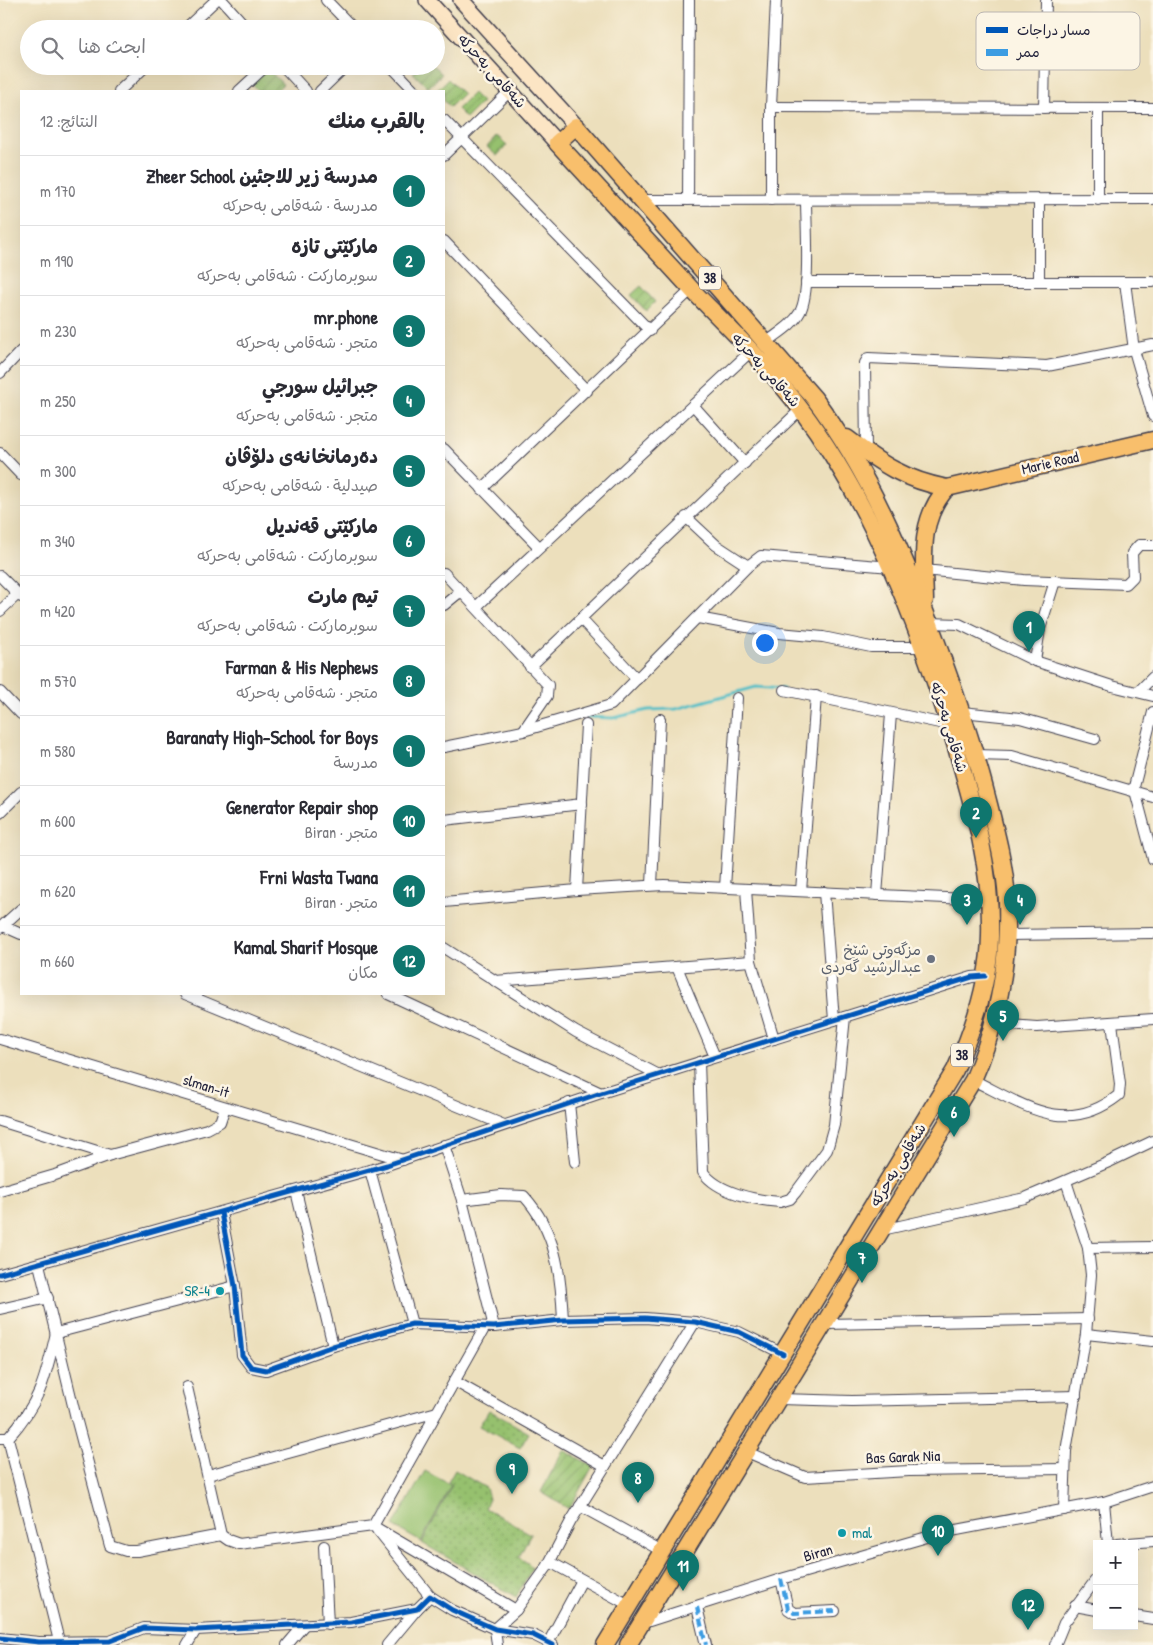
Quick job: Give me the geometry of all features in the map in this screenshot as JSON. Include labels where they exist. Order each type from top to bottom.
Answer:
[{"type":"main road","name":"شەقامی بەحرکە","points":[[427,0],[801,409],[845,478],[891,567],[923,647],[949,726],[1003,866],[1007,899],[1007,935],[1004,968],[994,1024],[973,1080],[747,1452],[661,1588],[628,1645]]},
{"type":"main road","name":"شەقامی بەحرکە","points":[[461,0],[642,200],[814,398],[841,434],[892,529],[928,618],[976,755],[982,809],[990,936],[985,976],[976,1013],[955,1070],[605,1645]]},
{"type":"main road","points":[[558,143],[576,126]]},
{"type":"main road","name":"38","points":[[841,434],[866,454],[898,473],[922,482],[947,488],[934,504],[927,524],[924,570],[928,618]]},
{"type":"main road","name":"Marie Road","points":[[947,488],[1153,440]]},
{"type":"main road","points":[[986,866],[989,859],[993,856],[998,858],[1003,866]]},
{"type":"main road","points":[[644,1579],[651,1576],[655,1578],[661,1588]]},
{"type":"street","points":[[195,20],[216,0]]},
{"type":"street","points":[[222,0],[240,20]]},
{"type":"street","points":[[326,0],[345,20]]},
{"type":"street","points":[[688,200],[689,0]]},
{"type":"street","points":[[771,200],[771,107],[776,0]]},
{"type":"street","points":[[1044,108],[1045,70]]},
{"type":"street","points":[[120,90],[136,75]]},
{"type":"street","points":[[240,90],[256,75]]},
{"type":"street","points":[[291,75],[305,90]]},
{"type":"street","points":[[321,90],[337,75]]},
{"type":"street","points":[[400,75],[414,90]]},
{"type":"street","points":[[445,154],[510,91]]},
{"type":"street","points":[[771,107],[1153,108]]},
{"type":"street","points":[[1098,109],[1098,200]]},
{"type":"street","points":[[445,121],[650,331]]},
{"type":"street","points":[[642,200],[1153,199]]},
{"type":"street","points":[[766,343],[795,321],[802,310],[806,282],[806,200]]},
{"type":"street","points":[[1039,200],[1039,281]]},
{"type":"street","points":[[445,242],[587,392]]},
{"type":"street","points":[[806,282],[1153,282]]},
{"type":"street","points":[[1125,282],[1134,350],[1153,416]]},
{"type":"street","points":[[482,489],[587,392],[692,289]]},
{"type":"street","points":[[866,454],[865,363],[868,358],[1046,366],[1153,345]]},
{"type":"street","points":[[0,373],[20,352]]},
{"type":"street","points":[[476,607],[750,352]]},
{"type":"street","points":[[693,405],[745,463]]},
{"type":"street","points":[[530,667],[801,409]]},
{"type":"street","points":[[445,450],[539,547]]},
{"type":"street","points":[[0,453],[20,470]]},
{"type":"street","points":[[686,517],[716,545],[748,566]]},
{"type":"street","points":[[924,570],[1055,582],[1126,584],[1133,577],[1132,554],[1139,545],[1153,545]]},
{"type":"street","points":[[445,747],[522,731],[611,705],[748,566],[761,556],[891,567]]},
{"type":"street","points":[[445,574],[548,685],[547,696],[522,731]]},
{"type":"street","points":[[0,576],[20,596],[0,611]]},
{"type":"street","points":[[1034,661],[1040,629],[1055,582]]},
{"type":"street","points":[[445,604],[461,590]]},
{"type":"street","points":[[698,618],[779,633],[815,635],[871,647],[923,647]]},
{"type":"street","points":[[928,618],[959,624],[1034,661],[1112,686],[1153,696]]},
{"type":"street","points":[[580,619],[637,679]]},
{"type":"street","points":[[1138,692],[1153,677]]},
{"type":"street","points":[[784,690],[949,726]]},
{"type":"street","points":[[0,692],[20,713]]},
{"type":"street","points":[[801,891],[816,696]]},
{"type":"street","points":[[725,888],[737,698]]},
{"type":"street","points":[[962,712],[1020,718],[1095,739]]},
{"type":"street","points":[[1153,712],[1134,787],[1153,859]]},
{"type":"street","points":[[877,895],[891,714]]},
{"type":"street","points":[[652,885],[660,720]]},
{"type":"street","points":[[577,890],[586,725]]},
{"type":"street","points":[[976,755],[1012,756],[1153,797]]},
{"type":"street","points":[[0,812],[20,793]]},
{"type":"street","points":[[445,820],[582,804]]},
{"type":"street","points":[[445,902],[652,885],[989,900]]},
{"type":"street","points":[[746,888],[751,961],[774,1039]]},
{"type":"street","points":[[700,1062],[703,1172],[710,1181],[720,1186],[780,1202],[790,1199],[826,1150],[834,1125],[839,1018],[824,892]]},
{"type":"street","points":[[20,910],[1,927],[20,934]]},
{"type":"street","points":[[1007,935],[1153,932]]},
{"type":"street","points":[[445,949],[576,1032],[659,1075]]},
{"type":"street","points":[[495,981],[751,961]]},
{"type":"street","points":[[677,967],[715,1057]]},
{"type":"street","points":[[0,1274],[370,1170],[601,1092],[972,977],[985,976]]},
{"type":"street","points":[[187,995],[504,1125]]},
{"type":"street","points":[[390,995],[601,1092]]},
{"type":"street","points":[[994,1024],[1037,1027],[1153,1019]]},
{"type":"street","points":[[973,1080],[1038,1112],[1066,1116],[1099,1107],[1119,1095],[1120,1084],[1112,1023]]},
{"type":"street","name":"slman-it","points":[[0,1039],[403,1160]]},
{"type":"street","points":[[570,1103],[575,1162]]},
{"type":"street","points":[[0,1191],[55,1176],[110,1155],[215,1126],[220,1122],[226,1107]]},
{"type":"street","points":[[0,1121],[110,1155]]},
{"type":"street","points":[[882,1230],[1025,1198],[1153,1141]]},
{"type":"street","points":[[373,1526],[454,1381],[489,1327],[462,1200],[444,1145]]},
{"type":"street","points":[[370,1170],[412,1324]]},
{"type":"street","points":[[1064,1510],[1066,1451],[1086,1334],[1091,1275],[1088,1248],[1066,1181]]},
{"type":"street","points":[[296,1191],[333,1346]]},
{"type":"street","points":[[462,1200],[501,1195],[524,1196],[538,1212],[550,1238],[561,1276],[563,1320]]},
{"type":"street","points":[[221,1213],[235,1286],[242,1355],[251,1367],[266,1370],[333,1346],[412,1324],[489,1327],[563,1320],[645,1318],[695,1322],[739,1332],[783,1354]]},
{"type":"street","points":[[1088,1248],[1153,1248]]},
{"type":"street","points":[[39,1264],[76,1418],[110,1546],[126,1551],[137,1551],[222,1535]]},
{"type":"street","points":[[56,1333],[235,1286]]},
{"type":"street","points":[[0,1309],[48,1298]]},
{"type":"street","points":[[825,1324],[1088,1319]]},
{"type":"street","points":[[495,1629],[516,1610],[550,1562],[580,1506],[695,1322]]},
{"type":"street","points":[[56,1333],[40,1394],[25,1419],[4,1438],[58,1641]]},
{"type":"street","points":[[1086,1334],[1153,1341]]},
{"type":"street","points":[[454,1381],[605,1466]]},
{"type":"street","points":[[187,1387],[222,1535],[228,1540],[239,1544],[373,1526],[516,1610]]},
{"type":"street","points":[[779,1399],[852,1402],[1076,1396]]},
{"type":"street","points":[[208,1475],[437,1412]]},
{"type":"street","name":"Bas Garak Nia","points":[[747,1452],[805,1477],[909,1471],[1066,1468]]},
{"type":"street","name":"Biran","points":[[640,1624],[781,1579],[942,1533],[1104,1502],[1153,1486]]},
{"type":"street","points":[[1104,1502],[1108,1540]]},
{"type":"street","points":[[580,1506],[662,1551]]},
{"type":"street","points":[[373,1526],[430,1596],[452,1610],[495,1629],[533,1635],[551,1644],[582,1580]]},
{"type":"street","points":[[1138,1542],[1153,1541]]},
{"type":"street","points":[[324,1546],[328,1624]]},
{"type":"street","points":[[550,1562],[629,1605]]},
{"type":"street","points":[[781,1579],[788,1609],[794,1613],[836,1612]]},
{"type":"street","points":[[1055,1645],[1064,1623],[1093,1583]]},
{"type":"street","points":[[387,1645],[430,1596]]},
{"type":"street","points":[[1075,1606],[1093,1609]]},
{"type":"street","points":[[697,1607],[706,1645]]},
{"type":"street","points":[[0,1638],[12,1643],[58,1641],[79,1643],[114,1640],[144,1628],[196,1630],[328,1624],[373,1619],[417,1609]]},
{"type":"street","points":[[1138,1617],[1153,1619]]},
{"type":"street","points":[[287,1645],[304,1625]]},
{"type":"street","points":[[495,1629],[497,1645]]},
{"type":"street","points":[[187,1645],[196,1630]]},
{"type":"green space","points":[[261,75],[273,75],[283,84],[277,90],[258,90],[252,84]]},
{"type":"green space","points":[[415,75],[441,75],[428,88]]},
{"type":"green space","points":[[448,79],[463,94],[450,107],[445,102],[445,90],[437,90]]},
{"type":"green space","points":[[473,93],[482,102],[466,118],[457,109]]},
{"type":"green space","points":[[497,136],[507,145],[497,156],[487,147]]},
{"type":"green space","points":[[641,286],[655,302],[646,311],[631,295]]},
{"type":"green space","points":[[489,1410],[529,1433],[520,1448],[479,1426]]},
{"type":"green space","points":[[563,1450],[593,1466],[569,1509],[541,1492]]},
{"type":"green space","points":[[455,1470],[486,1488],[489,1499],[485,1508],[531,1534],[519,1557],[533,1567],[516,1597],[422,1543],[452,1485],[448,1482]]},
{"type":"green space","points":[[425,1471],[451,1485],[421,1542],[393,1526]]},
{"type":"waterway","points":[[586,717],[613,718],[648,710],[676,709],[756,687],[783,689]]},
{"type":"marked path","points":[[781,1579],[788,1609],[794,1613],[835,1611]]},
{"type":"marked path","points":[[697,1607],[706,1645]]},
{"type":"cycle path","points":[[0,1274],[387,1165],[601,1093],[972,977],[985,976]]},
{"type":"cycle path","points":[[221,1213],[235,1286],[242,1355],[251,1367],[266,1370],[333,1346],[412,1324],[494,1327],[563,1320],[645,1318],[695,1322],[739,1332],[783,1354]]},
{"type":"cycle path","points":[[0,1638],[39,1642],[110,1641],[144,1628],[196,1630],[351,1622],[417,1609],[430,1596],[452,1610],[495,1629],[533,1635],[553,1645]]},
{"type":"place","name":"مدرسة زير للاجئين Zheer School","points":[[1029,652]]},
{"type":"place","name":"مارکێتی تازە","points":[[976,838]]},
{"type":"place","name":"mr.phone","points":[[967,925]]},
{"type":"place","name":"جبرائيل سورجي","points":[[1020,925]]},
{"type":"place","name":"مزگەوتی شێخ عبدالرشید گەردی","points":[[931,959]]},
{"type":"place","name":"دەرمانخانەی دلۆڤان","points":[[1003,1041]]},
{"type":"place","name":"مارکێتی قەندیل","points":[[954,1137]]},
{"type":"place","name":"تيم مارت","points":[[862,1283]]},
{"type":"place","name":"SR-4","points":[[220,1291]]},
{"type":"place","name":"Baranaty High-School for Boys","points":[[512,1494]]},
{"type":"place","name":"Farman & His Nephews","points":[[638,1503]]},
{"type":"place","name":"mal","points":[[842,1533]]},
{"type":"place","name":"Generator Repair shop","points":[[938,1556]]},
{"type":"place","name":"Frni Wasta Twana","points":[[683,1591]]},
{"type":"place","name":"Kamal Sharif Mosque","points":[[1028,1630]]}]
